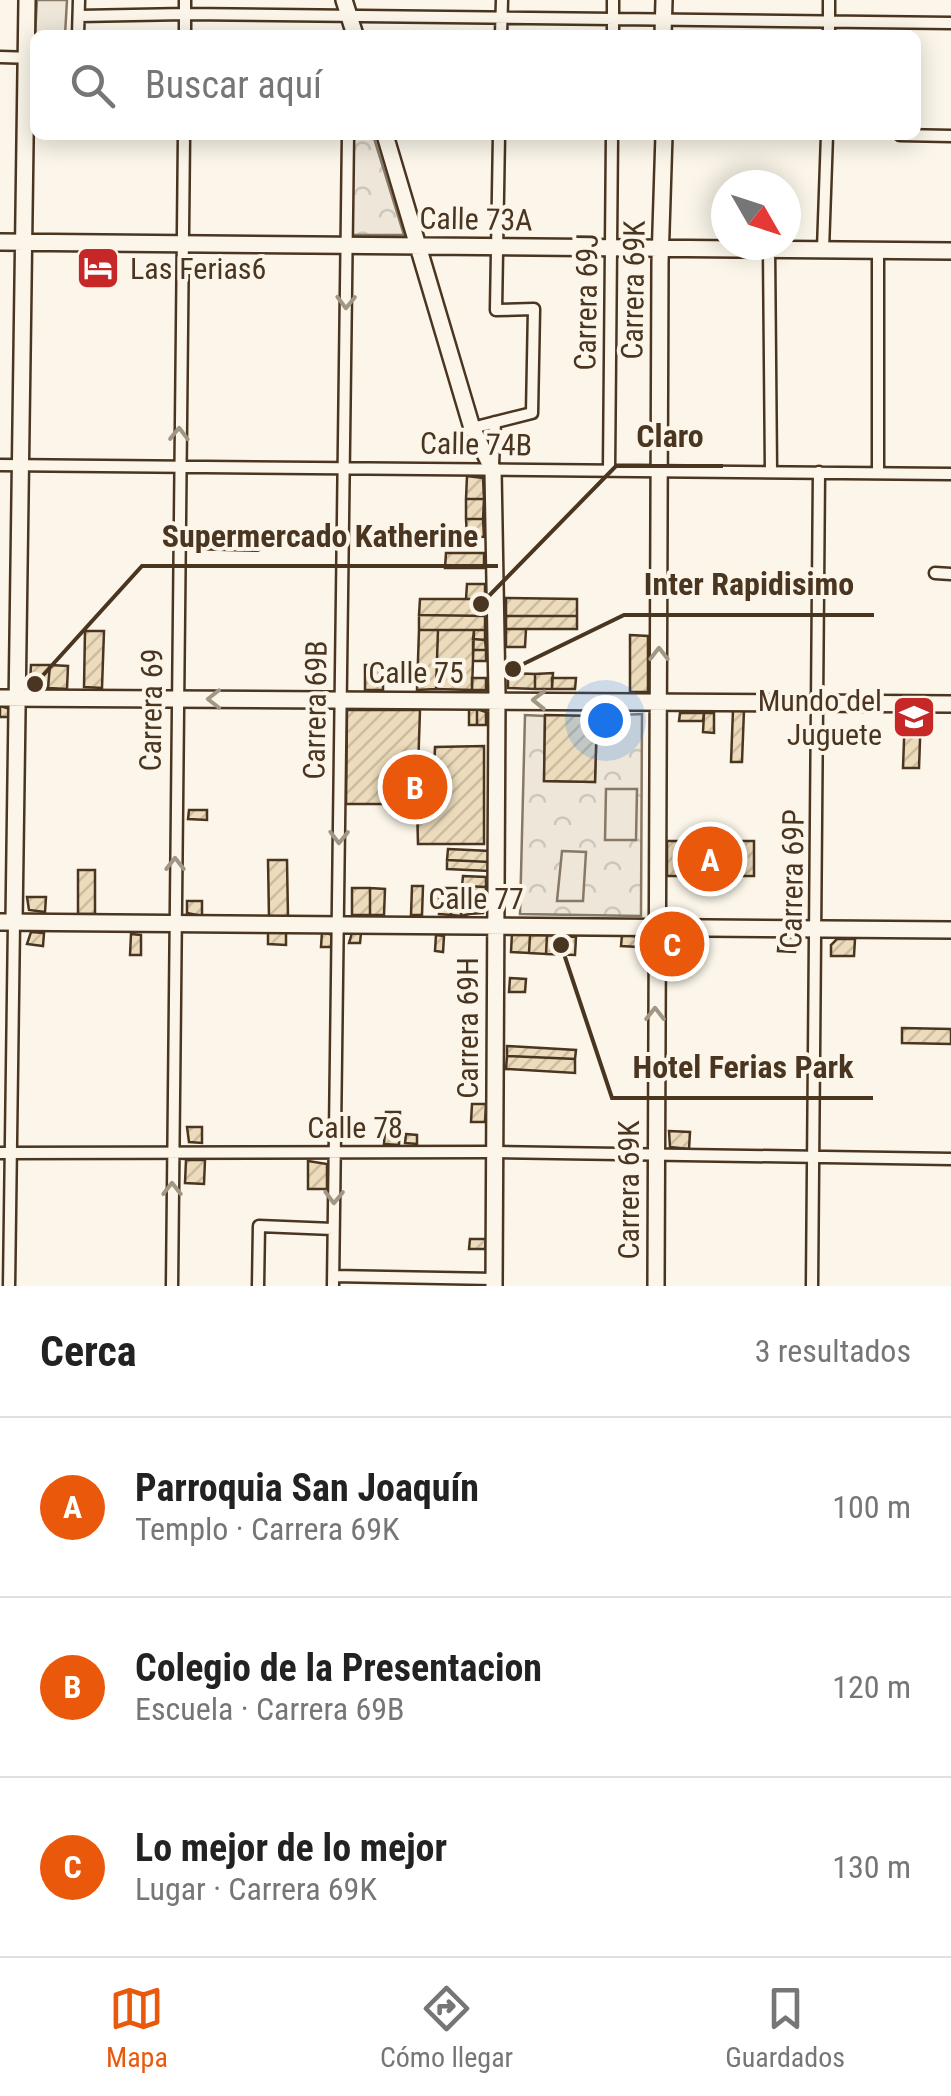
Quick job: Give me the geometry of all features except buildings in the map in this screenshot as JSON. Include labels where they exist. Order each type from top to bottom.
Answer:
[{"type":"street","points":[[9,1286],[8,698],[20,465],[30,58],[26,0]]},
{"type":"street","points":[[78,30],[79,0]]},
{"type":"street","points":[[186,0],[186,30]]},
{"type":"street","points":[[344,0],[351,30]]},
{"type":"street","points":[[502,0],[502,30]]},
{"type":"street","points":[[613,30],[614,0]]},
{"type":"street","points":[[663,28],[664,0]]},
{"type":"street","points":[[829,29],[830,0]]},
{"type":"street","points":[[79,16],[613,20],[663,28],[829,29],[951,23]]},
{"type":"street","points":[[0,57],[30,58]]},
{"type":"street","points":[[921,135],[951,136]]},
{"type":"street","name":"Carrera 69","points":[[172,1286],[184,140]]},
{"type":"street","name":"Carrera 69B","points":[[333,1281],[348,140]]},
{"type":"street","points":[[386,140],[472,428],[493,470]]},
{"type":"street","points":[[472,428],[532,413],[534,309],[496,310],[500,140]]},
{"type":"street","name":"Carrera 69J","points":[[609,470],[612,140]]},
{"type":"street","name":"Carrera 69K","points":[[656,1286],[655,927],[664,140]]},
{"type":"street","points":[[823,249],[827,140]]},
{"type":"street","name":"Calle 73A","points":[[0,242],[711,248]]},
{"type":"street","name":"Calle 73A","points":[[801,249],[951,251]]},
{"type":"street","points":[[878,252],[878,473]]},
{"type":"street","points":[[768,260],[771,472]]},
{"type":"street","points":[[493,470],[495,422]]},
{"type":"street","name":"Calle 74B","points":[[0,464],[951,474]]},
{"type":"street","name":"Carrera 69H","points":[[493,470],[494,1282]]},
{"type":"street","name":"Carrera 69P","points":[[812,1286],[819,472]]},
{"type":"street","points":[[936,573],[951,574]]},
{"type":"street","name":"Calle 75","points":[[8,698],[951,704]]},
{"type":"street","name":"Calle 77","points":[[7,922],[951,930]]},
{"type":"street","name":"Calle 78","points":[[6,1153],[494,1152],[951,1159]]},
{"type":"street","points":[[258,1286],[259,1226],[333,1229]]},
{"type":"street","points":[[333,1281],[494,1282]]},
{"type":"lane","points":[[178,545],[257,547]]},
{"type":"green space","points":[[37,0],[67,0],[65,30],[35,30]]},
{"type":"green space","points":[[353,140],[375,140],[404,235],[351,235]]},
{"type":"green space","points":[[642,714],[641,916],[520,914],[525,715],[545,716],[544,781],[595,782],[597,716]]},
{"type":"green space","points":[[606,789],[637,789],[636,840],[605,840]]},
{"type":"green space","points":[[562,851],[586,852],[583,901],[557,901]]},
{"type":"place","name":"Las Ferias6","points":[[98,268]]},
{"type":"place","name":"Claro","points":[[481,604]]},
{"type":"place","name":"Inter Rapidisimo","points":[[513,669]]},
{"type":"place","name":"Supermercado Katherine","points":[[35,684]]},
{"type":"place","name":"Mundo del Juguete","points":[[914,717]]},
{"type":"place","name":"Colegio de la Presentacion","points":[[415,787]]},
{"type":"place","name":"Parroquia San Joaquín","points":[[710,859]]},
{"type":"place","name":"Lo mejor de lo mejor","points":[[672,944]]},
{"type":"place","name":"Hotel Ferias Park","points":[[561,945]]}]
